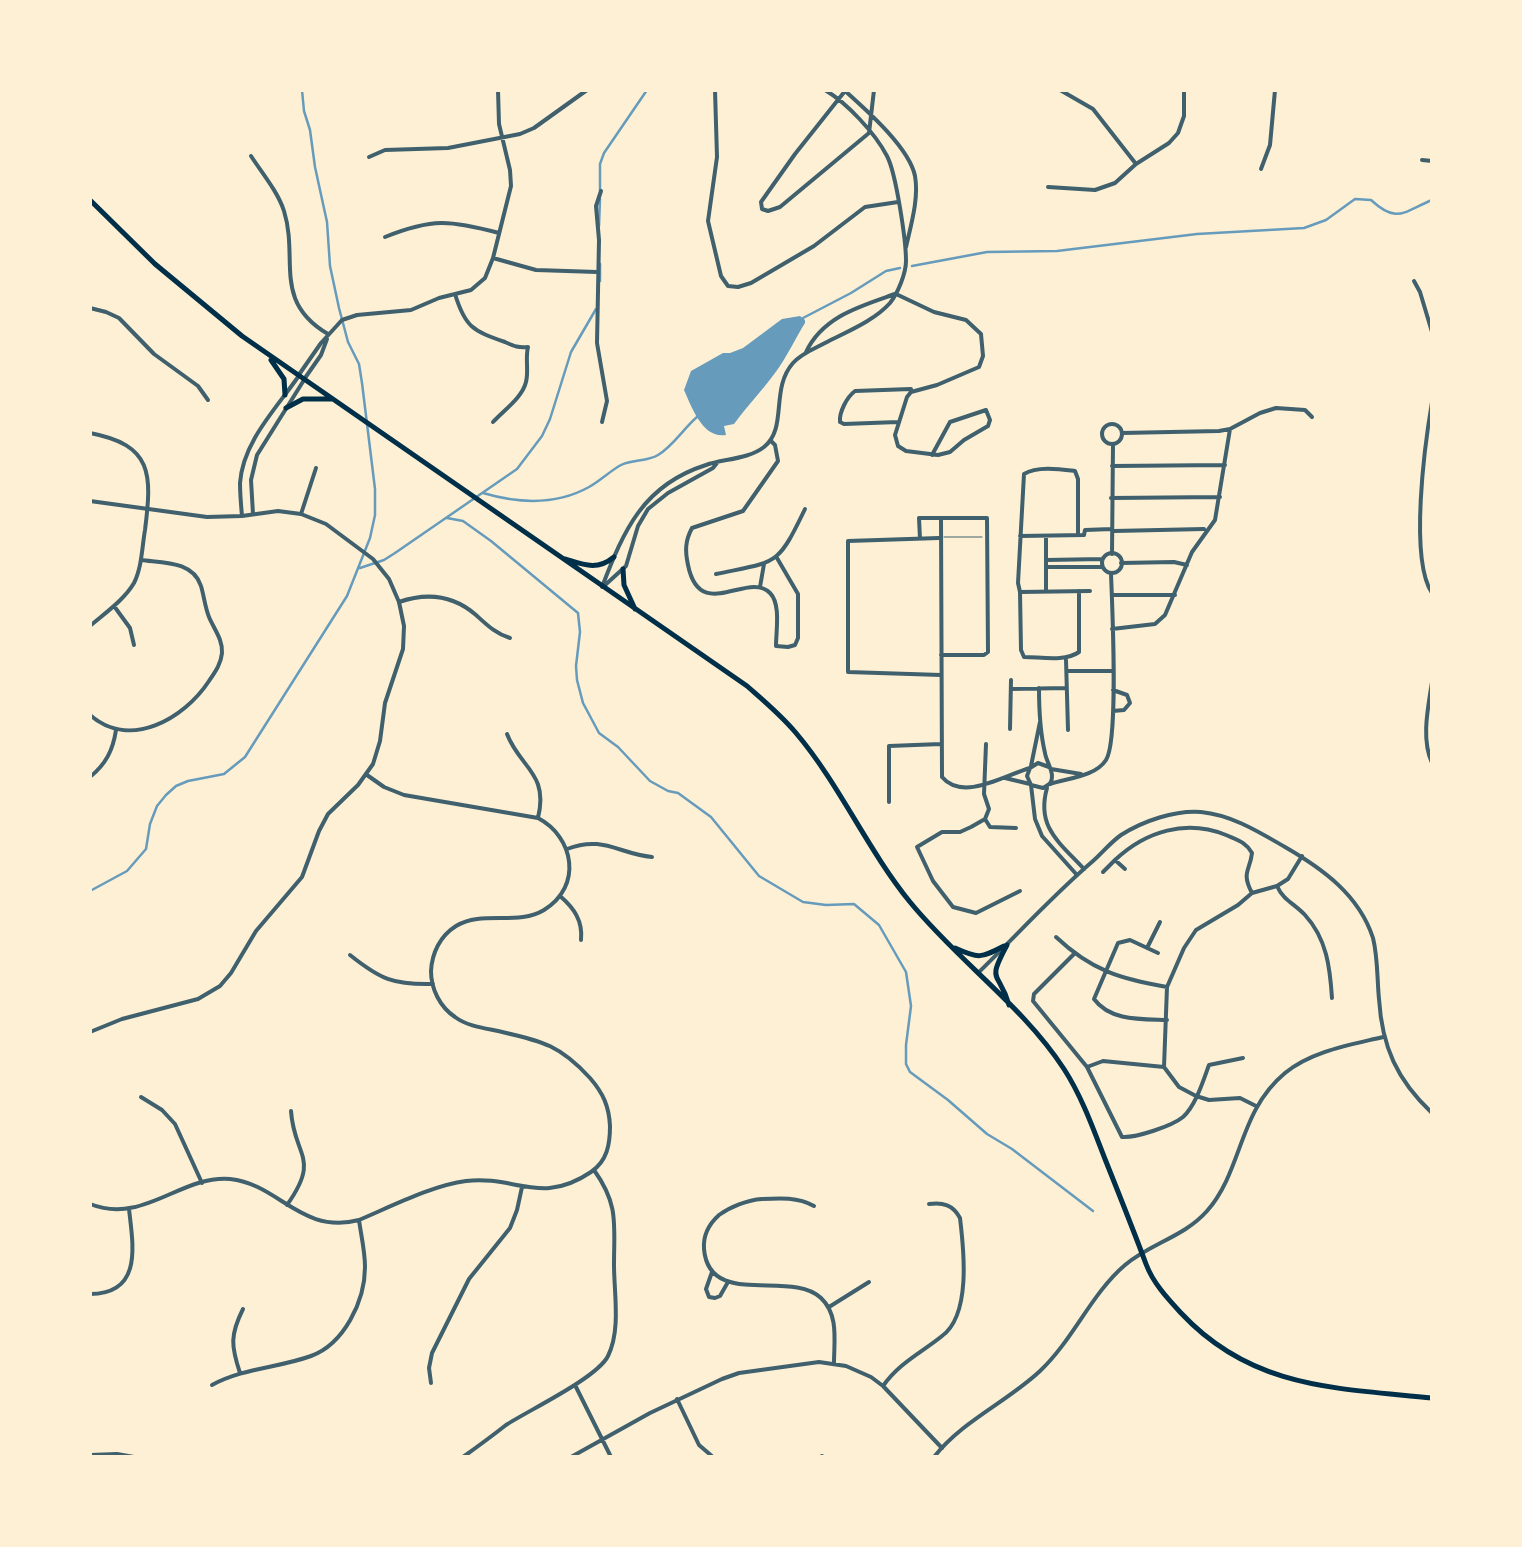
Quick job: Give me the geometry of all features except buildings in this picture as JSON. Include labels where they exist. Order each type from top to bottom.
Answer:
[{"type":"main road","points":[[90,200],[176,283],[266,354],[746,686],[784,719],[811,753],[891,877],[925,920],[1048,1047],[1075,1088],[1148,1269],[1188,1321],[1221,1348],[1258,1369],[1320,1386],[1432,1398]]},
{"type":"main road","points":[[266,354],[284,379],[285,395]]},
{"type":"main road","points":[[286,408],[304,399],[332,399]]},
{"type":"main road","points":[[559,557],[589,567],[614,557]]},
{"type":"main road","points":[[623,570],[624,585],[637,611]]},
{"type":"main road","points":[[952,947],[980,958],[1007,945]]},
{"type":"main road","points":[[1007,945],[995,970],[1010,1006]]},
{"type":"street","points":[[252,514],[250,480],[262,446],[337,323],[349,316],[405,312],[471,290],[489,273],[511,186],[498,90]]},
{"type":"street","points":[[369,157],[385,150],[448,148],[502,138],[534,128],[587,90]]},
{"type":"street","points":[[715,90],[717,157],[708,221],[721,276],[728,286],[738,288],[751,283],[814,246],[865,207],[898,202]]},
{"type":"street","points":[[602,588],[614,557],[649,498],[696,469],[758,450],[770,440],[777,425],[779,394],[792,364],[806,352],[877,314],[896,294],[906,263],[892,166],[880,144],[838,98],[824,90]]},
{"type":"street","points":[[874,90],[872,118],[869,132],[780,207],[762,209],[762,202],[844,91],[872,118],[904,151],[915,174],[905,252]]},
{"type":"street","points":[[1060,90],[1092,109],[1136,164]]},
{"type":"street","points":[[1048,187],[1104,189],[1116,183],[1178,133],[1184,116],[1184,90]]},
{"type":"street","points":[[1261,169],[1270,145],[1275,90]]},
{"type":"street","points":[[251,156],[284,210],[288,270],[298,304],[310,321],[328,334]]},
{"type":"street","points":[[1422,160],[1432,160]]},
{"type":"street","points":[[600,190],[596,206],[597,344],[607,401],[602,422]]},
{"type":"street","points":[[385,237],[432,222],[499,232]]},
{"type":"street","points":[[493,258],[536,270],[598,272]]},
{"type":"street","points":[[1414,281],[1432,332]]},
{"type":"street","points":[[455,294],[461,314],[472,328],[517,348],[528,347],[524,386],[492,422]]},
{"type":"street","points":[[806,352],[810,343],[840,316],[896,294],[934,312],[966,320],[981,334],[979,367],[936,385],[855,392],[840,415],[844,424],[898,422]]},
{"type":"street","points":[[90,308],[118,318],[154,354],[198,386],[208,400]]},
{"type":"street","points":[[242,516],[240,482],[246,456],[256,435],[301,378]]},
{"type":"street","points":[[916,389],[907,397],[895,435],[898,446],[906,451],[932,455],[950,452],[988,426],[990,420],[986,410],[950,422],[932,455]]},
{"type":"street","points":[[1432,402],[1420,475],[1424,576],[1432,592]]},
{"type":"street","points":[[1122,433],[1230,430],[1276,408],[1305,410],[1312,418]]},
{"type":"street","points":[[1113,444],[1102,434],[1106,427],[1114,424],[1122,433]]},
{"type":"street","points":[[1112,629],[1155,624],[1165,614],[1192,552],[1215,520],[1230,430]]},
{"type":"street","points":[[90,433],[115,438],[134,451],[148,475],[141,560],[132,585],[90,626]]},
{"type":"street","points":[[1113,444],[1122,433]]},
{"type":"street","points":[[770,440],[778,461],[743,511],[692,528],[685,545],[690,574],[702,590],[721,595],[760,587],[767,590],[776,602],[776,646],[788,648],[798,638],[798,594],[777,558]]},
{"type":"street","points":[[1112,554],[1113,444]]},
{"type":"street","points":[[602,588],[623,570],[635,524],[657,501],[717,462]]},
{"type":"street","points":[[1112,466],[1225,465]]},
{"type":"street","points":[[301,514],[316,468]]},
{"type":"street","points":[[696,469],[700,476]]},
{"type":"street","points":[[1078,534],[1075,471],[1028,470],[1024,474],[1018,582],[1024,657],[1066,658],[1079,652],[1079,591]]},
{"type":"street","points":[[1112,498],[1220,497]]},
{"type":"street","points":[[90,502],[207,516],[278,511],[301,514],[326,524],[373,559],[389,579],[404,626],[403,649],[385,703],[377,752],[367,775],[328,814],[302,877],[256,932],[231,973],[220,986],[198,1000],[122,1019],[90,1032]]},
{"type":"street","points":[[716,574],[777,558],[786,549],[806,509]]},
{"type":"street","points":[[920,538],[919,518],[987,518],[988,652],[940,655]]},
{"type":"street","points":[[940,518],[940,744],[946,782],[967,788],[1038,763],[1081,774]]},
{"type":"street","points":[[1020,536],[1084,535],[1085,530],[1209,529]]},
{"type":"street","points":[[1046,536],[1046,592]]},
{"type":"street","points":[[940,538],[848,541],[848,672],[940,674]]},
{"type":"street","points":[[1046,560],[1103,559],[1112,554],[1119,556],[1122,563]]},
{"type":"street","points":[[1103,559],[1103,566]]},
{"type":"street","points":[[90,715],[116,730],[132,730],[181,713],[200,694],[222,656],[196,575],[182,566],[141,560]]},
{"type":"street","points":[[1122,563],[1187,565]]},
{"type":"street","points":[[1112,572],[1122,563]]},
{"type":"street","points":[[760,587],[764,564]]},
{"type":"street","points":[[1046,567],[1103,566],[1112,572]]},
{"type":"street","points":[[1001,778],[1040,789],[1094,771],[1106,760],[1113,711],[1112,572]]},
{"type":"street","points":[[1020,592],[1090,591]]},
{"type":"street","points":[[1112,595],[1175,595]]},
{"type":"street","points":[[399,602],[424,596],[450,598],[510,638]]},
{"type":"street","points":[[114,606],[130,628],[134,645]]},
{"type":"street","points":[[1066,658],[1068,730]]},
{"type":"street","points":[[1067,671],[1112,671]]},
{"type":"street","points":[[1010,729],[1011,680]]},
{"type":"street","points":[[1432,682],[1426,741],[1432,763]]},
{"type":"street","points":[[1039,688],[1040,722],[1052,778],[1043,804],[1046,824],[1084,869]]},
{"type":"street","points":[[1011,689],[1068,688]]},
{"type":"street","points":[[1113,690],[1126,695],[1130,703],[1126,709],[1113,711]]},
{"type":"street","points":[[1040,722],[1027,776],[1035,819],[1042,836],[1077,875]]},
{"type":"street","points":[[90,777],[110,754],[116,730]]},
{"type":"street","points":[[508,734],[538,781],[538,818]]},
{"type":"street","points":[[889,802],[890,746],[940,744]]},
{"type":"street","points":[[986,744],[984,794],[989,809],[985,819],[960,832],[942,832],[916,847],[953,907],[976,913],[1020,891]]},
{"type":"street","points":[[90,1204],[129,1209],[222,1179],[242,1181],[306,1216],[342,1223],[458,1182],[484,1180],[556,1189],[600,1166],[610,1137],[608,1108],[597,1086],[573,1060],[535,1039],[458,1020],[442,1004],[432,984],[435,953],[442,938],[454,928],[473,920],[533,915],[560,896],[569,874],[567,849],[556,830],[538,818],[404,794],[367,775]]},
{"type":"street","points":[[978,973],[1120,836],[1148,821],[1174,814],[1201,812],[1249,826],[1302,856],[1352,898],[1374,940],[1383,1037],[1396,1071],[1432,1113]]},
{"type":"street","points":[[985,819],[990,827],[1016,828]]},
{"type":"street","points":[[972,826],[977,834]]},
{"type":"street","points":[[1103,872],[1150,834],[1177,828],[1214,830],[1248,846],[1252,853],[1245,871],[1252,892]]},
{"type":"street","points":[[567,849],[600,843],[652,857]]},
{"type":"street","points":[[1256,1106],[1240,1098],[1209,1100],[1179,1087],[1164,1067],[1166,987],[1196,930],[1252,892],[1277,886],[1288,878],[1302,856]]},
{"type":"street","points":[[1115,860],[1124,870]]},
{"type":"street","points":[[1277,886],[1281,896],[1304,914],[1318,933],[1329,964],[1332,998]]},
{"type":"street","points":[[560,896],[578,916],[581,940]]},
{"type":"street","points":[[1148,948],[1160,922]]},
{"type":"street","points":[[1056,937],[1074,954],[1104,972],[1166,987]]},
{"type":"street","points":[[1158,953],[1130,940],[1118,943],[1094,999],[1102,1010],[1127,1018],[1167,1020]]},
{"type":"street","points":[[1074,954],[1034,994],[1033,1002],[1087,1067],[1122,1137],[1132,1138],[1181,1119],[1209,1065],[1243,1058]]},
{"type":"street","points":[[350,956],[388,981],[432,984]]},
{"type":"street","points":[[934,1457],[961,1430],[1039,1372],[1117,1274],[1142,1253],[1185,1232],[1210,1208],[1227,1178],[1256,1106],[1285,1073],[1310,1058],[1383,1037]]},
{"type":"street","points":[[1087,1067],[1103,1062],[1164,1067]]},
{"type":"street","points":[[141,1097],[175,1124],[202,1183]]},
{"type":"street","points":[[287,1205],[300,1187],[304,1168],[291,1111]]},
{"type":"street","points":[[463,1457],[605,1361],[615,1331],[614,1211],[606,1187],[594,1170]]},
{"type":"street","points":[[431,1383],[432,1352],[469,1279],[510,1228],[522,1187]]},
{"type":"street","points":[[814,1206],[794,1199],[745,1202],[722,1213],[711,1224],[704,1239],[705,1256],[713,1271],[728,1282],[802,1287],[818,1294],[829,1307],[835,1327],[834,1363]]},
{"type":"street","points":[[883,1386],[901,1364],[948,1331],[961,1308],[960,1218],[948,1205],[929,1204]]},
{"type":"street","points":[[90,1294],[110,1291],[130,1273],[133,1252],[129,1209]]},
{"type":"street","points":[[212,1385],[240,1373],[313,1356],[342,1334],[359,1299],[364,1278],[359,1220]]},
{"type":"street","points":[[713,1271],[706,1288],[709,1297],[720,1296],[728,1282]]},
{"type":"street","points":[[829,1307],[869,1282]]},
{"type":"street","points":[[240,1373],[232,1340],[242,1309]]},
{"type":"street","points":[[571,1457],[678,1399],[739,1373],[805,1363],[834,1363],[859,1370],[883,1386],[942,1448]]},
{"type":"street","points":[[574,1384],[611,1457]]},
{"type":"street","points":[[678,1399],[699,1445],[713,1457]]},
{"type":"street","points":[[90,1455],[134,1457]]},
{"type":"lane","points":[[940,538],[987,537]]},
{"type":"water","points":[[800,316],[805,323],[770,380],[734,424],[724,426],[726,435],[711,432],[695,413],[684,390],[691,371],[723,353],[743,348],[782,319]]},
{"type":"waterway","points":[[90,891],[127,871],[146,849],[157,806],[176,786],[224,774],[245,757],[347,596],[370,538],[375,489],[362,383],[330,266],[327,222],[302,90]]},
{"type":"waterway","points":[[600,191],[604,153],[647,90]]},
{"type":"waterway","points":[[599,226],[600,199]]},
{"type":"waterway","points":[[912,266],[987,252],[1057,251],[1197,234],[1304,228],[1326,220],[1355,199],[1371,200],[1394,214],[1432,200]]},
{"type":"waterway","points":[[600,264],[600,281]]},
{"type":"waterway","points":[[803,318],[886,271],[900,268]]},
{"type":"waterway","points":[[360,568],[384,560],[517,469],[542,436],[571,352],[596,309]]},
{"type":"waterway","points":[[483,493],[536,501],[576,493],[621,465],[658,455],[697,417]]},
{"type":"waterway","points":[[447,518],[463,521],[491,541],[578,613],[577,680],[583,703],[599,733],[650,781],[678,793],[711,817],[759,876],[803,902],[854,904],[879,925],[906,972],[911,1006],[906,1064],[910,1072],[1093,1211]]}]
